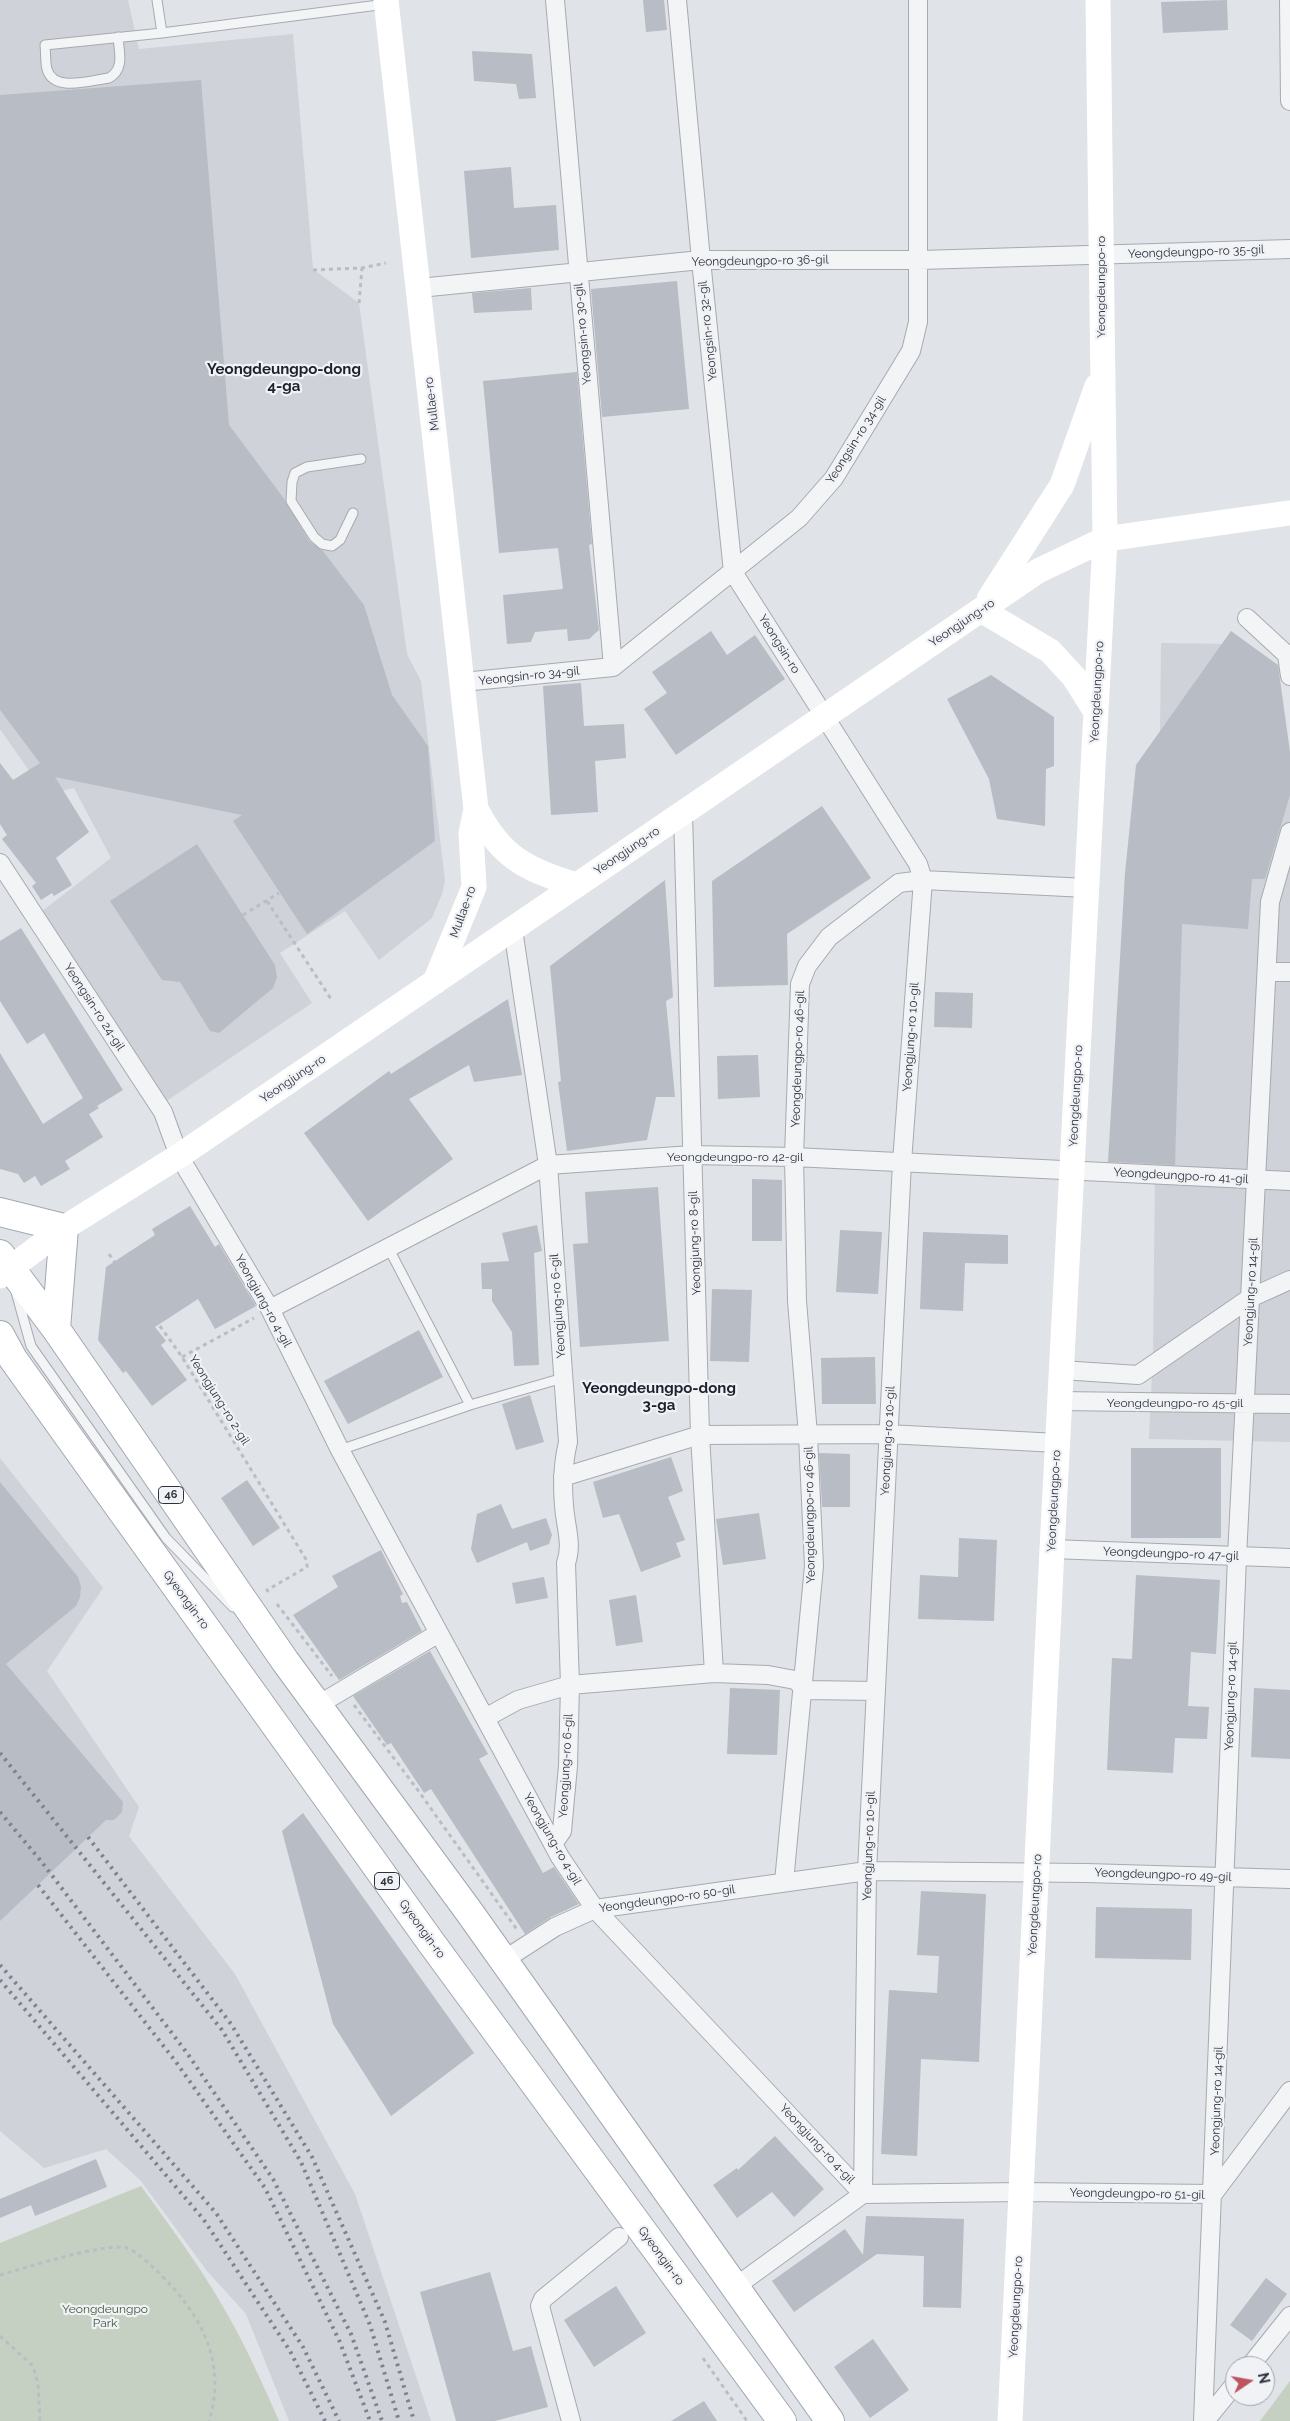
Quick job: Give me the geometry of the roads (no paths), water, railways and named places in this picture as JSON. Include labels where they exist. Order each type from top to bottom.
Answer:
[{"type":"main road","name":"Yeongdeungpo-ro","points":[[1010,2421],[1057,1443],[1105,539],[1098,0]]},
{"type":"main road","name":"Mullae-ro","points":[[386,2],[476,809],[471,833],[474,887],[434,982]]},
{"type":"main road","points":[[1096,712],[1074,677],[1050,651],[981,610],[1062,485],[1102,372]]},
{"type":"main road","name":"Yeongjung-ro","points":[[3,1266],[179,1156],[1038,571],[1105,539],[1290,513]]},
{"type":"main road","name":"Mullae-ro","points":[[476,809],[487,830],[515,860],[547,876],[576,885]]},
{"type":"main road","points":[[0,1212],[64,1228],[56,1329]]},
{"type":"main road","name":"46","points":[[3,1266],[56,1329],[285,1661],[504,1960],[830,2421]]},
{"type":"main road","name":"Gyeongin-ro","points":[[0,1335],[13,1359],[425,1933],[782,2421]]},
{"type":"street","name":"Yeongsin-ro 30-gil","points":[[555,0],[613,667]]},
{"type":"street","name":"Yeongsin-ro 32-gil","points":[[677,0],[733,572]]},
{"type":"street","name":"Yeongsin-ro 34-gil","points":[[463,682],[613,667],[799,518],[834,478],[911,351],[918,322],[920,260],[918,0]]},
{"type":"street","points":[[1288,0],[1290,102]]},
{"type":"street","name":"Yeongdeungpo-ro 35-gil","points":[[1101,255],[1290,249]]},
{"type":"street","name":"Yeongdeungpo-ro 36-gil","points":[[419,288],[701,260],[920,260],[1101,255]]},
{"type":"street","name":"Yeongsin-ro","points":[[733,572],[825,716]]},
{"type":"street","points":[[1247,618],[1289,655],[1290,676]]},
{"type":"street","name":"Yeongjung-ro 10-gil","points":[[825,716],[918,864],[923,880],[902,1162],[867,1871],[864,2194]]},
{"type":"street","name":"Yeongjung-ro 8-gil","points":[[683,812],[700,1435],[714,1673]]},
{"type":"street","name":"Yeongjung-ro 14-gil","points":[[1204,2421],[1237,1557],[1270,902],[1290,832]]},
{"type":"street","name":"Yeongsin-ro 24-gil","points":[[0,863],[163,1112],[179,1156]]},
{"type":"street","name":"Yeongdeungpo-ro 46-gil","points":[[802,1685],[814,1566],[808,1435],[797,1301],[794,1157],[800,984],[807,966],[830,937],[899,883],[923,880],[1086,888]]},
{"type":"street","name":"Yeongjung-ro 6-gil","points":[[513,929],[548,1165],[568,1442],[562,1477],[570,1551],[566,1563],[570,1685],[568,1766],[562,1831],[553,1844]]},
{"type":"street","points":[[1267,972],[1290,972]]},
{"type":"street","name":"Yeongdeungpo-ro 42-gil","points":[[270,1309],[548,1165],[692,1154],[794,1157],[1072,1171]]},
{"type":"street","name":"Yeongjung-ro 4-gil","points":[[179,1156],[270,1309],[340,1450],[484,1718],[553,1844],[594,1908],[864,2194]]},
{"type":"street","name":"Yeongdeungpo-ro 41-gil","points":[[1072,1171],[1290,1181]]},
{"type":"street","points":[[1061,1370],[1138,1374],[1250,1298],[1290,1280]]},
{"type":"street","name":"Yeongdeungpo-ro 45-gil","points":[[1060,1402],[1290,1404]]},
{"type":"street","name":"Yeongdeungpo-ro 46-gil","points":[[562,1477],[700,1435],[888,1434],[1057,1443]]},
{"type":"street","name":"Yeongdeungpo-ro 47-gil","points":[[1052,1549],[1290,1558]]},
{"type":"street","points":[[318,1705],[439,1633]]},
{"type":"street","points":[[484,1718],[518,1700],[570,1685],[714,1673],[768,1675],[795,1680],[808,1690],[876,1691]]},
{"type":"street","points":[[784,1882],[802,1685]]},
{"type":"street","name":"Yeongdeungpo-ro 50-gil","points":[[504,1960],[555,1927],[594,1908],[867,1871],[1037,1873]]},
{"type":"street","name":"Yeongdeungpo-ro 49-gil","points":[[1037,1873],[1290,1879]]},
{"type":"street","name":"Yeongdeungpo-ro 51-gil","points":[[1021,2192],[1213,2194],[1290,2091]]},
{"type":"street","points":[[735,2287],[864,2194],[1021,2192]]},
{"type":"street","points":[[571,2421],[540,2306],[543,2299],[620,2237]]},
{"type":"street","points":[[1258,2356],[1290,2316]]},
{"type":"street","points":[[1204,2421],[1225,2396]]},
{"type":"lane","points":[[157,0],[162,33]]},
{"type":"lane","points":[[118,37],[120,64],[113,75],[108,78],[63,84],[52,78],[47,70],[45,45],[118,37],[162,33],[386,2]]},
{"type":"lane","points":[[353,513],[340,540],[332,546],[322,544],[314,537],[291,501],[292,482],[295,473],[307,467],[361,459]]},
{"type":"lane","points":[[388,1247],[470,1405]]},
{"type":"lane","points":[[3,1266],[31,1346],[166,1538],[285,1661]]},
{"type":"lane","points":[[340,1450],[470,1405],[563,1378]]},
{"type":"railway","points":[[0,1753],[222,2030],[301,2162],[370,2325],[399,2421]]},
{"type":"railway","points":[[0,1812],[41,1861],[187,2053],[273,2179],[351,2334],[382,2421]]},
{"type":"railway","points":[[88,1837],[231,2024],[312,2157],[385,2322],[414,2421]]},
{"type":"railway","points":[[38,1885],[176,2062],[265,2188],[339,2340],[370,2421]]},
{"type":"railway","points":[[0,1965],[216,2213],[303,2347],[339,2421]]},
{"type":"railway","points":[[0,1980],[204,2220],[290,2351],[325,2421]]},
{"type":"district","name":"Yeongdeungpo-dong 4-ga","points":[[284,378]]},
{"type":"district","name":"Yeongdeungpo-dong 3-ga","points":[[659,1396]]},
{"type":"park label","name":"Yeongdeungpo Park","points":[[105,2316]]}]
